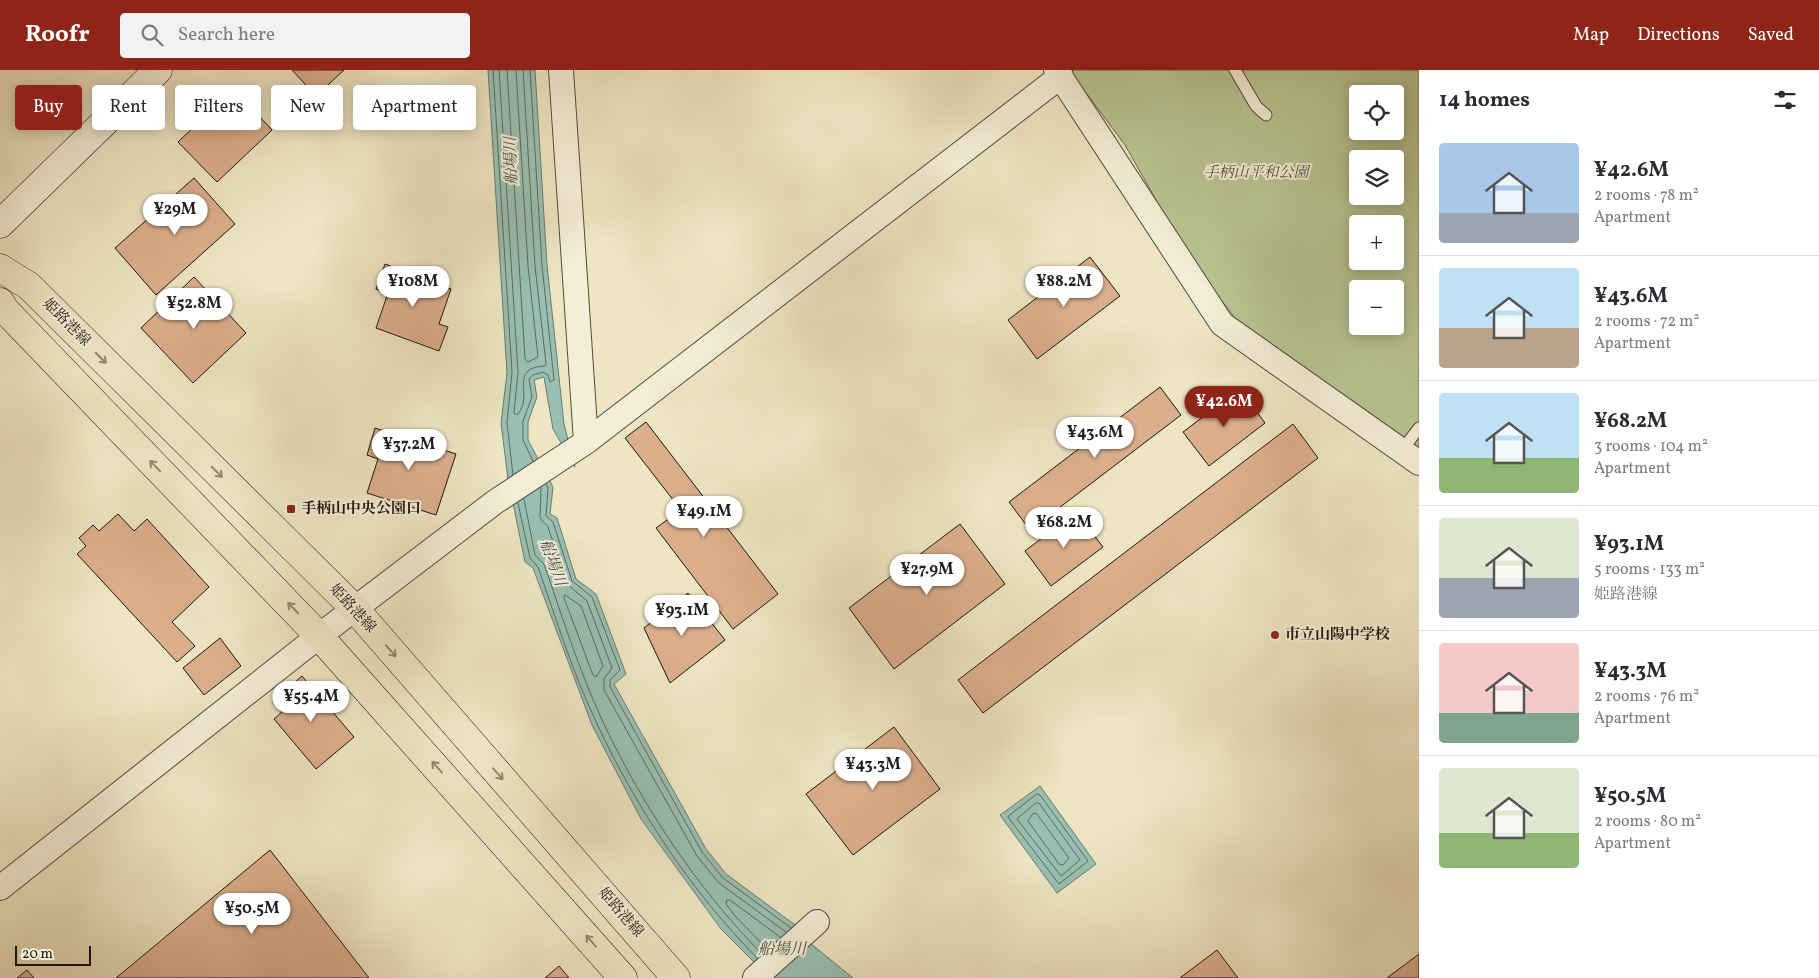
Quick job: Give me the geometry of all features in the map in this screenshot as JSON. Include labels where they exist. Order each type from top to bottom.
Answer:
[{"type":"main road","name":"姫路港線","points":[[0,268],[29,286],[355,609],[676,978]]},
{"type":"main road","points":[[0,302],[4,310],[319,636],[623,978]]},
{"type":"street","points":[[0,224],[158,70]]},
{"type":"street","points":[[561,70],[586,442]]},
{"type":"street","points":[[0,888],[319,636],[495,502],[586,442],[1059,73],[1222,324],[1410,456]]},
{"type":"street","points":[[755,978],[817,922]]},
{"type":"lane","points":[[1235,70],[1256,106],[1266,115]]},
{"type":"lane","points":[[1410,456],[1419,428]]},
{"type":"green space","name":"手柄山平和公園","points":[[1069,70],[1419,70],[1419,448],[1235,318],[1189,258],[1125,145]]},
{"type":"water","name":"船場川","points":[[488,70],[535,70],[547,265],[564,424],[575,467],[553,429],[544,377],[534,380],[537,397],[528,422],[528,440],[553,487],[550,514],[557,518],[576,579],[596,594],[626,674],[614,684],[706,849],[726,874],[814,939],[810,943],[853,978],[770,978],[721,929],[641,819],[592,725],[533,568],[525,562],[508,479],[501,423],[507,373]]},
{"type":"water","points":[[1040,786],[1096,864],[1057,893],[1000,815]]},
{"type":"building","points":[[292,70],[344,70],[328,85],[306,85]]},
{"type":"building","points":[[261,118],[272,130],[217,182],[178,142],[191,130],[261,130]]},
{"type":"building","points":[[194,178],[235,224],[156,295],[115,248]]},
{"type":"building","points":[[1090,257],[1120,296],[1037,359],[1008,320]]},
{"type":"building","points":[[385,264],[451,289],[439,324],[448,327],[439,351],[376,328],[388,293],[376,289]]},
{"type":"building","points":[[194,277],[246,333],[193,383],[141,328]]},
{"type":"building","points":[[1160,387],[1181,415],[1030,530],[1009,502]]},
{"type":"building","points":[[1240,389],[1265,423],[1209,466],[1183,432]]},
{"type":"building","points":[[646,422],[778,594],[733,629],[656,528],[681,510],[625,438]]},
{"type":"building","points":[[1293,424],[1318,458],[983,713],[958,680]]},
{"type":"building","points":[[375,428],[456,454],[436,515],[367,493],[378,459],[367,455]]},
{"type":"building","points":[[1076,512],[1103,547],[1051,586],[1025,551]]},
{"type":"building","points":[[118,514],[134,531],[147,519],[209,587],[172,622],[195,646],[177,662],[77,554],[86,546],[79,538],[93,525],[99,531]]},
{"type":"building","points":[[960,524],[1005,584],[894,669],[849,608]]},
{"type":"building","points":[[688,593],[725,640],[670,683],[644,628]]},
{"type":"building","points":[[220,638],[241,666],[204,695],[183,668]]},
{"type":"building","points":[[302,676],[354,737],[316,769],[274,719],[282,712],[273,701]]},
{"type":"building","points":[[894,727],[940,789],[853,855],[806,794]]},
{"type":"building","points":[[270,850],[369,978],[116,978]]},
{"type":"building","points":[[1217,950],[1238,978],[1180,978]]},
{"type":"building","points":[[1419,954],[1419,978],[1387,978]]},
{"type":"building","points":[[559,966],[569,978],[545,978]]},
{"type":"building","points":[[27,970],[34,978],[17,978]]},
{"type":"place","name":"手柄山中央公園口","points":[[291,509]]},
{"type":"place","name":"市立山陽中学校","points":[[1275,635]]}]
